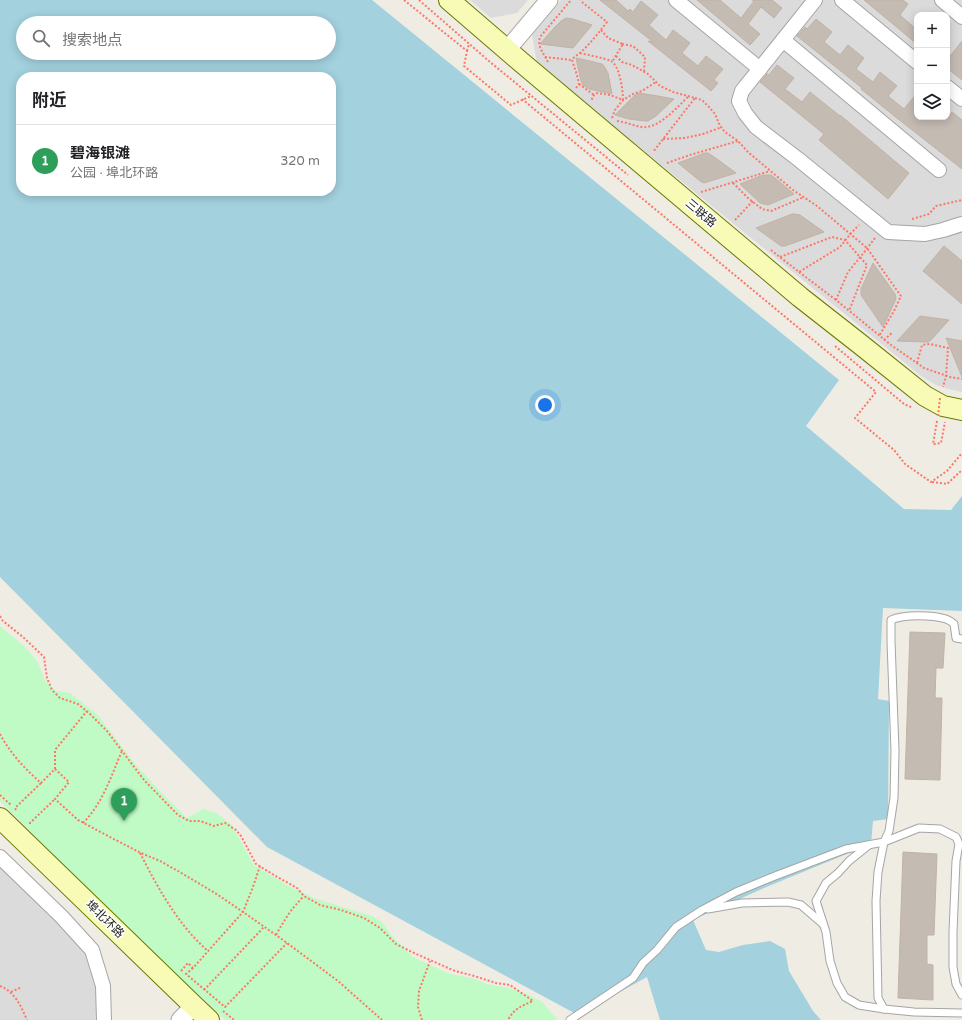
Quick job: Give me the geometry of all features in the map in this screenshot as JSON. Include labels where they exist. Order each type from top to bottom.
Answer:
[{"type":"main road","name":"三联路","points":[[449,0],[526,67],[800,297],[925,396],[954,414]]},
{"type":"main road","name":"埠北环路","points":[[4,815],[170,983],[187,1013],[209,1020]]},
{"type":"street","points":[[508,50],[550,0]]},
{"type":"street","points":[[676,0],[760,69]]},
{"type":"street","points":[[842,0],[914,60]]},
{"type":"street","points":[[942,0],[962,17]]},
{"type":"street","points":[[809,2],[783,40],[742,91],[739,101],[745,114],[756,127],[888,232],[925,234],[962,224]]},
{"type":"street","points":[[783,40],[939,170]]},
{"type":"street","points":[[950,89],[962,99]]},
{"type":"street","points":[[0,857],[61,916],[92,950],[103,986],[104,1020]]},
{"type":"lane","points":[[884,1008],[878,998],[876,901],[878,872],[884,842],[889,831],[894,798],[895,751],[891,620],[897,617],[926,616],[947,619],[954,624],[956,638],[962,639]]},
{"type":"lane","points":[[570,1020],[633,978],[643,963],[657,950],[676,927],[702,910],[736,892],[846,849],[884,842],[919,828],[940,829],[956,837],[959,844],[956,861],[953,967],[956,984],[962,995]]},
{"type":"lane","points":[[870,844],[849,861],[826,883],[816,901],[824,924],[830,961],[837,983],[845,997],[859,1005],[914,1012],[962,1013]]},
{"type":"lane","points":[[702,910],[742,903],[788,902],[801,905],[824,924]]},
{"type":"path","points":[[404,0],[467,51]]},
{"type":"path","points":[[550,67],[538,42],[540,37],[570,0]]},
{"type":"path","points":[[572,60],[607,22],[581,0]]},
{"type":"path","points":[[600,30],[608,38],[622,44],[634,46],[645,58],[644,72]]},
{"type":"path","points":[[469,44],[464,66],[511,105],[531,96]]},
{"type":"path","points":[[612,62],[622,44]]},
{"type":"path","points":[[580,53],[612,62],[617,68],[623,100]]},
{"type":"path","points":[[545,56],[572,60]]},
{"type":"path","points":[[616,56],[622,62],[632,65],[648,74],[660,86],[673,92],[702,100],[715,114],[725,132],[738,141],[748,152],[793,190],[817,206],[867,248],[901,296],[880,336]]},
{"type":"path","points":[[572,60],[579,84],[594,95]]},
{"type":"path","points":[[612,120],[615,110],[623,100],[656,82]]},
{"type":"path","points":[[574,90],[579,84]]},
{"type":"path","points":[[590,102],[597,93],[623,100]]},
{"type":"path","points":[[612,120],[643,127],[653,126],[670,114],[688,96]]},
{"type":"path","points":[[657,156],[652,152],[695,98]]},
{"type":"path","points":[[522,99],[876,392],[855,418],[894,450],[905,464],[931,482],[948,484],[962,470]]},
{"type":"path","points":[[606,116],[617,125]]},
{"type":"path","points":[[663,139],[685,138],[703,134],[722,127]]},
{"type":"path","points":[[666,164],[690,155],[738,141]]},
{"type":"path","points":[[701,192],[770,171]]},
{"type":"path","points":[[733,182],[762,209],[771,211],[804,197]]},
{"type":"path","points":[[909,220],[929,214],[936,206],[962,200]]},
{"type":"path","points":[[735,220],[753,201]]},
{"type":"path","points":[[799,272],[840,247],[850,234],[869,216]]},
{"type":"path","points":[[836,300],[848,272],[882,227]]},
{"type":"path","points":[[780,257],[832,236],[845,240],[867,265],[849,311]]},
{"type":"path","points":[[768,248],[836,300],[884,340],[917,364],[946,376],[962,379]]},
{"type":"path","points":[[884,340],[893,332]]},
{"type":"path","points":[[917,364],[922,345],[930,344],[948,348],[946,376]]},
{"type":"path","points":[[940,398],[933,444],[941,443],[954,414]]},
{"type":"path","points":[[931,482],[947,471],[962,453]]},
{"type":"path","points":[[0,616],[3,621],[23,637],[44,658],[47,678],[52,690],[60,698],[78,704],[87,711],[107,731],[144,780],[178,815],[189,821],[200,821],[214,826],[225,824],[236,830],[241,836],[256,864],[297,888],[304,896],[320,905],[364,918],[380,928],[396,944],[430,960],[455,971],[471,974],[496,983],[510,986],[533,1001],[512,1012],[508,1020]]},
{"type":"path","points":[[4,815],[55,769],[55,750],[87,711]]},
{"type":"path","points":[[0,734],[10,751],[27,771],[41,783]]},
{"type":"path","points":[[83,823],[100,802],[122,751]]},
{"type":"path","points":[[25,818],[30,824],[55,799],[69,782],[55,769]]},
{"type":"path","points":[[0,795],[4,815]]},
{"type":"path","points":[[55,799],[83,823],[139,852],[160,861],[244,912],[338,981],[382,1020]]},
{"type":"path","points":[[4,815],[20,814]]},
{"type":"path","points":[[139,852],[156,884],[180,921],[208,951]]},
{"type":"path","points":[[260,866],[244,912],[186,974],[225,1007],[287,943]]},
{"type":"path","points":[[276,935],[286,916],[304,896]]},
{"type":"path","points":[[204,990],[264,927]]},
{"type":"path","points":[[422,1020],[418,1007],[419,991],[430,960]]},
{"type":"path","points":[[170,983],[188,963],[193,968]]},
{"type":"path","points":[[0,986],[11,992],[19,1003],[27,1020]]},
{"type":"path","points":[[11,992],[22,987]]},
{"type":"shaded area","points":[[470,0],[528,0],[517,13],[491,18]]},
{"type":"shaded area","points":[[561,0],[962,0],[962,392],[936,385],[921,376],[537,64],[532,35]]},
{"type":"shaded area","points":[[0,863],[105,968],[110,1003],[110,1020],[0,1020]]},
{"type":"green space","points":[[0,626],[24,646],[37,661],[46,682],[56,691],[70,693],[97,714],[136,765],[187,818],[203,809],[216,813],[231,824],[254,865],[287,885],[314,898],[372,916],[382,922],[392,936],[413,957],[450,974],[472,978],[487,984],[525,993],[542,1002],[557,1019],[226,1020],[147,948],[0,801]]},
{"type":"water","points":[[0,0],[372,0],[839,380],[806,426],[904,509],[951,510],[962,496],[962,611],[883,608],[878,699],[889,701],[888,819],[873,821],[871,844],[764,888],[693,920],[706,950],[719,952],[743,945],[770,941],[785,949],[789,971],[813,1011],[821,1020],[660,1020],[647,977],[578,1015],[267,847],[0,577]]},
{"type":"building","points":[[600,0],[616,0],[628,11],[630,9],[633,12],[641,1],[658,15],[649,25],[666,40],[673,30],[690,43],[682,53],[698,66],[706,56],[723,69],[714,80],[718,83],[711,91],[648,41],[653,42]]},
{"type":"building","points":[[697,0],[720,0],[741,18],[754,1],[752,0],[772,0],[782,8],[774,18],[761,7],[748,24],[760,34],[750,45]]},
{"type":"building","points":[[864,0],[903,0],[908,4],[900,15],[914,27],[914,42]]},
{"type":"building","points":[[566,18],[592,25],[573,48],[540,44],[561,21]]},
{"type":"building","points":[[816,19],[832,32],[824,42],[840,55],[848,45],[864,58],[856,69],[873,82],[880,72],[897,86],[888,96],[904,109],[914,97],[914,120],[950,120],[950,114],[952,112],[962,120],[962,169],[893,115],[797,36],[805,27],[807,29]]},
{"type":"building","points":[[962,41],[962,80],[950,70],[950,56]]},
{"type":"building","points":[[576,58],[602,64],[604,66],[608,73],[612,94],[589,89],[583,85]]},
{"type":"building","points":[[777,65],[794,78],[785,89],[802,102],[810,92],[909,173],[888,199],[819,140],[824,134],[760,82],[767,74],[769,75]]},
{"type":"building","points":[[639,93],[674,99],[656,116],[648,121],[629,119],[615,115],[635,95]]},
{"type":"building","points":[[708,153],[736,173],[704,183],[678,163]]},
{"type":"building","points":[[763,175],[771,175],[794,194],[768,205],[760,203],[740,184]]},
{"type":"building","points":[[792,214],[800,215],[824,232],[785,246],[781,246],[756,228]]},
{"type":"building","points":[[944,246],[962,261],[962,304],[923,271]]},
{"type":"building","points":[[873,263],[895,294],[896,298],[883,327],[861,295],[861,289]]},
{"type":"building","points":[[920,316],[949,320],[928,342],[897,341]]},
{"type":"building","points":[[946,338],[962,341],[962,377]]},
{"type":"building","points":[[910,632],[945,633],[943,668],[936,668],[935,698],[942,698],[940,780],[905,779]]},
{"type":"building","points":[[903,852],[937,854],[934,935],[927,935],[927,964],[933,965],[933,1000],[898,998]]},
{"type":"place","name":"碧海银滩","points":[[124,821]]}]
